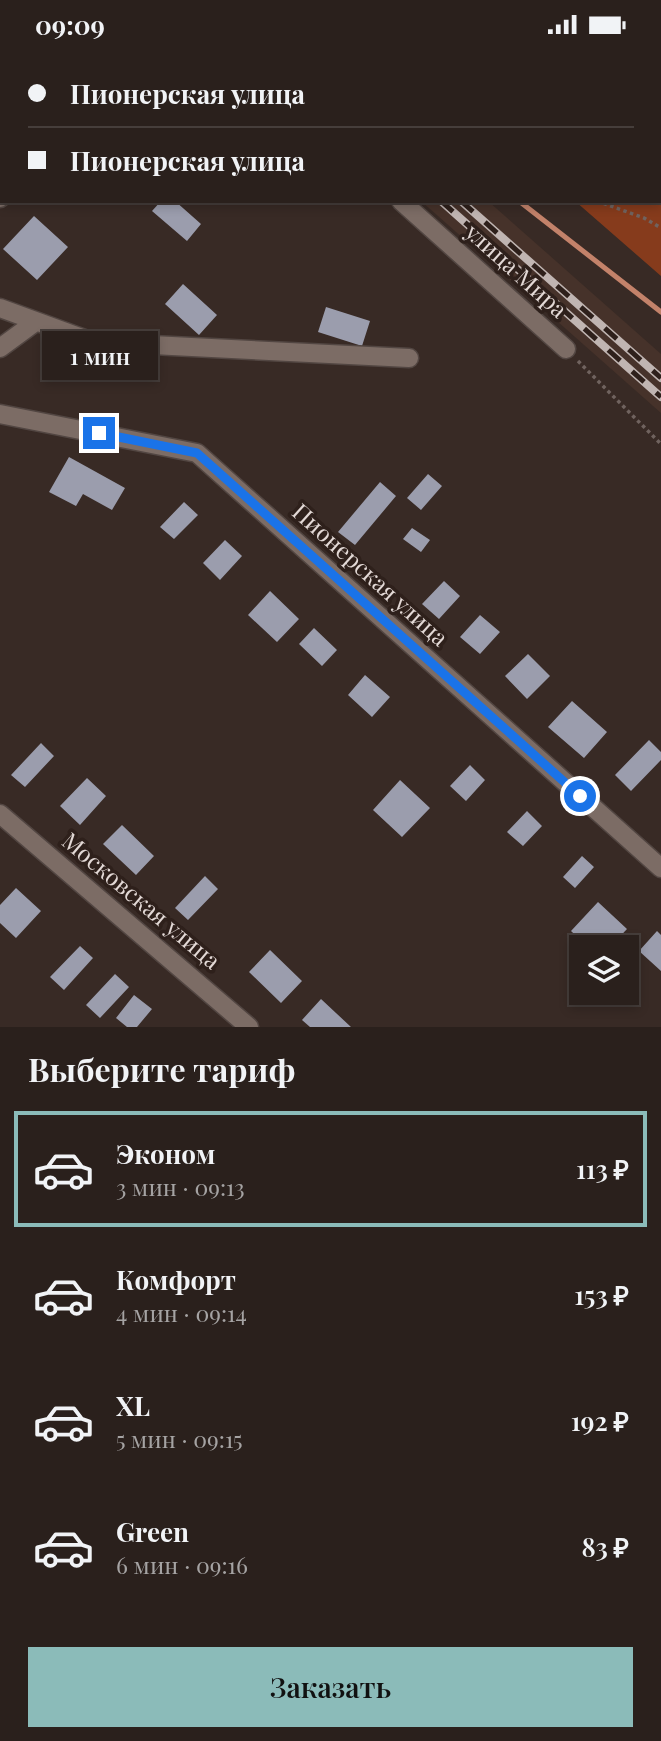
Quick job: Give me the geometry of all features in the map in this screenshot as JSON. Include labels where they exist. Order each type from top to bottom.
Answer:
[{"type":"street","name":"улица Мира","points":[[403,203],[566,349]]},
{"type":"street","points":[[0,308],[34,323],[93,342],[409,358]]},
{"type":"street","points":[[0,348],[34,323]]},
{"type":"street","name":"Пионерская улица","points":[[0,414],[197,453],[661,868]]},
{"type":"street","name":"Московская улица","points":[[0,814],[249,1027]]},
{"type":"path","points":[[603,203],[644,218],[661,228]]},
{"type":"path","points":[[566,349],[661,444]]},
{"type":"shaded area","points":[[423,203],[490,203],[661,354],[661,413]]},
{"type":"shaded area","points":[[577,203],[661,203],[661,276]]},
{"type":"building","points":[[159,203],[177,203],[201,224],[187,241],[152,211]]},
{"type":"building","points":[[34,216],[68,247],[37,280],[3,249]]},
{"type":"building","points":[[183,284],[217,315],[199,335],[165,304]]},
{"type":"building","points":[[326,307],[370,321],[362,346],[318,332]]},
{"type":"building","points":[[69,457],[125,488],[112,510],[83,494],[76,506],[49,492]]},
{"type":"building","points":[[428,474],[442,486],[421,510],[407,498]]},
{"type":"building","points":[[380,482],[396,496],[355,545],[338,532]]},
{"type":"building","points":[[184,502],[198,515],[174,539],[160,527]]},
{"type":"building","points":[[412,528],[430,540],[421,552],[403,539]]},
{"type":"building","points":[[225,540],[242,556],[220,580],[203,563]]},
{"type":"building","points":[[444,581],[460,596],[439,619],[422,604]]},
{"type":"building","points":[[270,591],[299,619],[277,642],[248,615]]},
{"type":"building","points":[[480,615],[500,632],[480,654],[460,637]]},
{"type":"building","points":[[314,628],[337,650],[322,666],[299,644]]},
{"type":"building","points":[[528,654],[550,676],[527,699],[505,676]]},
{"type":"building","points":[[365,675],[390,697],[372,717],[348,695]]},
{"type":"building","points":[[572,701],[607,732],[584,758],[548,727]]},
{"type":"building","points":[[649,740],[661,752],[661,760],[631,791],[615,775]]},
{"type":"building","points":[[41,743],[54,756],[25,787],[11,775]]},
{"type":"building","points":[[470,765],[485,780],[466,801],[450,786]]},
{"type":"building","points":[[87,778],[106,796],[80,825],[60,806]]},
{"type":"building","points":[[400,780],[430,808],[402,837],[373,810]]},
{"type":"building","points":[[527,811],[542,826],[523,846],[507,832]]},
{"type":"building","points":[[122,825],[154,856],[136,875],[103,844]]},
{"type":"building","points":[[582,856],[594,867],[575,888],[563,877]]},
{"type":"building","points":[[205,876],[218,889],[188,920],[175,908]]},
{"type":"building","points":[[16,888],[41,911],[16,938],[0,923],[0,905]]},
{"type":"building","points":[[598,902],[627,929],[621,935],[575,935],[571,931]]},
{"type":"building","points":[[657,931],[661,935],[661,971],[639,951]]},
{"type":"building","points":[[80,946],[93,958],[64,990],[50,977]]},
{"type":"building","points":[[270,950],[302,981],[281,1003],[249,972]]},
{"type":"building","points":[[115,974],[129,987],[100,1018],[86,1005]]},
{"type":"building","points":[[134,995],[152,1009],[137,1027],[127,1027],[116,1018]]},
{"type":"building","points":[[321,999],[351,1027],[310,1027],[302,1020]]},
{"type":"waterway","points":[[522,203],[661,312]]},
{"type":"railway","points":[[443,203],[661,397]]},
{"type":"railway","points":[[463,203],[661,378]]},
{"type":"route","points":[[99,433],[197,453],[580,796]]}]
